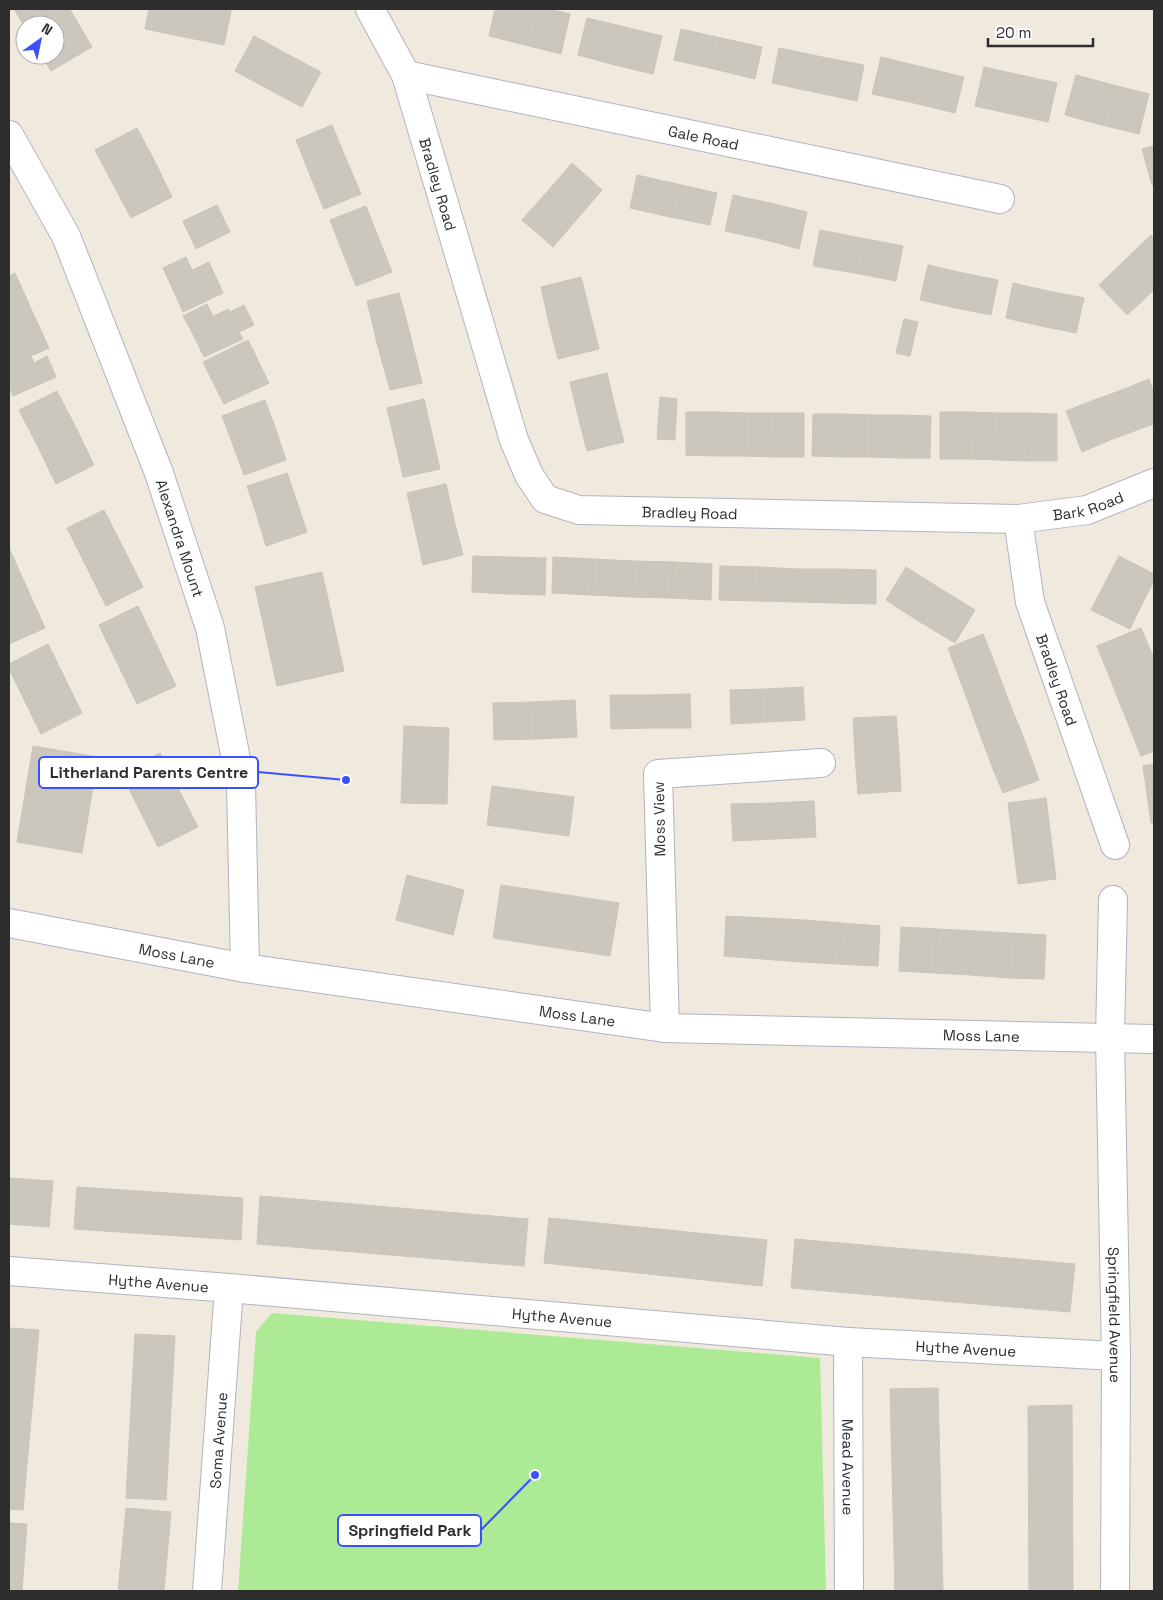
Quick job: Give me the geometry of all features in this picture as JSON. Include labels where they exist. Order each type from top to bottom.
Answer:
[{"type":"street","name":"Bradley Road","points":[[370,9],[406,75],[514,440],[529,475],[545,499],[579,510],[1018,519],[1030,602],[1115,845]]},
{"type":"street","name":"Gale Road","points":[[406,75],[1000,199]]},
{"type":"street","name":"Alexandra Mount","points":[[9,135],[66,236],[159,474],[210,628],[241,784],[245,968]]},
{"type":"street","name":"Bark Road","points":[[1018,519],[1087,510],[1154,483]]},
{"type":"street","name":"Moss View","points":[[665,1028],[658,774],[821,763]]},
{"type":"street","points":[[1110,1038],[1113,900]]},
{"type":"street","name":"Moss Lane","points":[[9,923],[245,968],[665,1028],[1154,1040]]},
{"type":"street","name":"Springfield Avenue","points":[[1110,1038],[1116,1356],[1116,1591]]},
{"type":"street","name":"Hythe Avenue","points":[[9,1270],[848,1342],[1116,1356]]},
{"type":"street","name":"Soma Avenue","points":[[207,1591],[228,1288]]},
{"type":"street","name":"Mead Avenue","points":[[848,1342],[849,1591]]},
{"type":"green space","points":[[272,1313],[820,1358],[826,1591],[238,1591],[256,1332]]},
{"type":"building","points":[[14,9],[69,9],[72,13],[65,17],[65,15],[18,15]]},
{"type":"building","points":[[149,9],[190,9],[184,37],[145,29]]},
{"type":"building","points":[[190,9],[222,9],[231,11],[224,45],[184,37]]},
{"type":"building","points":[[495,9],[533,9],[525,45],[489,36]]},
{"type":"building","points":[[533,9],[548,9],[570,14],[561,54],[525,45]]},
{"type":"building","points":[[72,13],[92,47],[65,63],[65,17]]},
{"type":"building","points":[[587,18],[625,27],[615,65],[578,55]]},
{"type":"building","points":[[625,27],[662,36],[653,74],[615,65]]},
{"type":"building","points":[[681,29],[721,38],[714,69],[674,60]]},
{"type":"building","points":[[254,36],[287,54],[268,89],[235,71]]},
{"type":"building","points":[[721,38],[762,47],[755,79],[714,69]]},
{"type":"building","points":[[779,48],[822,57],[814,92],[772,83]]},
{"type":"building","points":[[287,54],[321,72],[302,107],[268,89]]},
{"type":"building","points":[[822,57],[864,65],[857,101],[814,92]]},
{"type":"building","points":[[881,57],[922,67],[914,103],[872,94]]},
{"type":"building","points":[[47,65],[61,65],[51,71]]},
{"type":"building","points":[[922,67],[964,77],[955,113],[914,103]]},
{"type":"building","points":[[984,67],[1020,75],[1011,114],[975,106]]},
{"type":"building","points":[[1020,75],[1057,83],[1048,122],[1011,114]]},
{"type":"building","points":[[1076,75],[1113,85],[1102,125],[1065,115]]},
{"type":"building","points":[[1113,85],[1149,94],[1139,134],[1102,125]]},
{"type":"building","points":[[332,125],[346,159],[310,175],[296,140]]},
{"type":"building","points":[[137,128],[155,162],[113,184],[95,150]]},
{"type":"building","points":[[1154,146],[1154,185],[1152,185],[1142,149]]},
{"type":"building","points":[[346,159],[361,194],[324,209],[310,175]]},
{"type":"building","points":[[155,162],[172,197],[131,218],[113,184]]},
{"type":"building","points":[[572,163],[602,190],[578,218],[547,192]]},
{"type":"building","points":[[637,175],[677,184],[670,217],[630,208]]},
{"type":"building","points":[[677,184],[717,193],[710,225],[670,217]]},
{"type":"building","points":[[547,192],[578,218],[553,247],[522,220]]},
{"type":"building","points":[[733,195],[770,203],[762,239],[725,231]]},
{"type":"building","points":[[770,203],[807,212],[799,249],[762,239]]},
{"type":"building","points":[[217,205],[230,232],[196,249],[183,221]]},
{"type":"building","points":[[366,206],[379,239],[343,253],[330,220]]},
{"type":"building","points":[[820,230],[861,238],[855,273],[813,266]]},
{"type":"building","points":[[1151,235],[1154,238],[1154,290],[1125,260]]},
{"type":"building","points":[[861,238],[903,246],[896,281],[855,273]]},
{"type":"building","points":[[379,239],[392,272],[356,286],[343,253]]},
{"type":"building","points":[[186,257],[192,270],[169,281],[163,268]]},
{"type":"building","points":[[1125,260],[1154,290],[1127,315],[1099,285]]},
{"type":"building","points":[[209,262],[223,293],[183,312],[169,281]]},
{"type":"building","points":[[928,265],[963,273],[956,308],[920,300]]},
{"type":"building","points":[[15,273],[32,311],[9,321],[9,276]]},
{"type":"building","points":[[963,273],[998,280],[991,315],[956,308]]},
{"type":"building","points":[[581,277],[590,313],[549,323],[541,287]]},
{"type":"building","points":[[1013,283],[1048,291],[1041,326],[1006,318]]},
{"type":"building","points":[[1048,291],[1084,298],[1076,333],[1041,326]]},
{"type":"building","points":[[399,293],[410,334],[377,343],[367,301]]},
{"type":"building","points":[[207,304],[213,316],[190,328],[183,316]]},
{"type":"building","points":[[244,305],[254,325],[239,332],[243,339],[204,357],[190,328],[228,309],[230,312]]},
{"type":"building","points":[[32,311],[49,348],[31,356],[34,363],[47,356],[56,377],[13,396],[9,387],[9,321]]},
{"type":"building","points":[[590,313],[599,349],[558,359],[549,323]]},
{"type":"building","points":[[904,319],[918,322],[910,356],[896,353]]},
{"type":"building","points":[[410,334],[422,383],[390,390],[377,343]]},
{"type":"building","points":[[248,340],[269,383],[224,404],[203,362]]},
{"type":"building","points":[[607,373],[615,407],[578,416],[570,382]]},
{"type":"building","points":[[1149,379],[1154,392],[1154,424],[1137,430],[1122,390]]},
{"type":"building","points":[[1122,390],[1137,430],[1110,440],[1094,400]]},
{"type":"building","points":[[57,391],[76,428],[38,447],[19,410]]},
{"type":"building","points":[[660,397],[677,399],[675,440],[657,439]]},
{"type":"building","points":[[424,399],[432,434],[395,442],[387,408]]},
{"type":"building","points":[[265,400],[276,430],[233,445],[222,416]]},
{"type":"building","points":[[1094,400],[1110,440],[1082,452],[1066,411]]},
{"type":"building","points":[[615,407],[624,442],[587,451],[578,416]]},
{"type":"building","points":[[686,412],[716,412],[715,456],[686,455]]},
{"type":"building","points":[[716,412],[745,413],[744,456],[715,456]]},
{"type":"building","points":[[940,412],[970,412],[969,459],[940,459]]},
{"type":"building","points":[[970,412],[999,413],[998,460],[969,459]]},
{"type":"building","points":[[745,413],[775,413],[774,457],[744,456]]},
{"type":"building","points":[[775,413],[804,413],[804,457],[774,457]]},
{"type":"building","points":[[999,413],[1028,413],[1027,461],[998,460]]},
{"type":"building","points":[[1028,413],[1057,414],[1057,461],[1027,461]]},
{"type":"building","points":[[813,414],[842,414],[842,457],[812,456]]},
{"type":"building","points":[[842,414],[872,415],[871,457],[842,457]]},
{"type":"building","points":[[872,415],[901,415],[901,458],[871,457]]},
{"type":"building","points":[[901,415],[931,416],[930,458],[901,458]]},
{"type":"building","points":[[76,428],[94,465],[56,484],[38,447]]},
{"type":"building","points":[[276,430],[286,460],[244,475],[233,445]]},
{"type":"building","points":[[432,434],[440,469],[403,477],[395,442]]},
{"type":"building","points":[[287,473],[297,502],[257,516],[247,486]]},
{"type":"building","points":[[446,484],[454,520],[415,529],[407,493]]},
{"type":"building","points":[[297,502],[307,532],[266,546],[257,516]]},
{"type":"building","points":[[104,510],[143,587],[106,606],[67,528]]},
{"type":"building","points":[[454,520],[463,555],[423,565],[415,529]]},
{"type":"building","points":[[9,548],[45,628],[9,644]]},
{"type":"building","points":[[473,556],[510,557],[508,594],[472,592]]},
{"type":"building","points":[[1119,556],[1154,574],[1154,581],[1143,602],[1105,583]]},
{"type":"building","points":[[510,557],[546,558],[545,595],[508,594]]},
{"type":"building","points":[[553,557],[593,559],[592,595],[552,593]]},
{"type":"building","points":[[593,559],[633,561],[632,597],[592,595]]},
{"type":"building","points":[[633,561],[673,562],[671,598],[632,597]]},
{"type":"building","points":[[673,562],[712,564],[711,600],[671,598]]},
{"type":"building","points":[[720,566],[759,567],[758,601],[719,600]]},
{"type":"building","points":[[759,567],[798,569],[797,602],[758,601]]},
{"type":"building","points":[[906,567],[941,589],[920,622],[886,600]]},
{"type":"building","points":[[798,569],[837,569],[836,603],[797,602]]},
{"type":"building","points":[[837,569],[876,570],[876,604],[836,603]]},
{"type":"building","points":[[322,572],[344,671],[277,686],[255,587]]},
{"type":"building","points":[[1105,583],[1143,602],[1130,629],[1091,610]]},
{"type":"building","points":[[941,589],[975,610],[955,643],[920,622]]},
{"type":"building","points":[[138,606],[176,686],[137,704],[99,625]]},
{"type":"building","points":[[1141,628],[1153,656],[1108,673],[1097,646]]},
{"type":"building","points":[[983,634],[993,659],[957,672],[948,648]]},
{"type":"building","points":[[48,644],[82,713],[41,734],[9,669],[9,664]]},
{"type":"building","points":[[1153,656],[1154,687],[1119,701],[1108,673]]},
{"type":"building","points":[[993,659],[1002,683],[966,696],[957,672]]},
{"type":"building","points":[[1002,683],[1011,707],[975,721],[966,696]]},
{"type":"building","points":[[803,687],[805,720],[768,722],[766,689]]},
{"type":"building","points":[[1154,687],[1154,719],[1130,728],[1119,701]]},
{"type":"building","points":[[766,689],[768,722],[731,724],[730,690]]},
{"type":"building","points":[[690,694],[691,728],[651,728],[650,695]]},
{"type":"building","points":[[610,695],[650,695],[651,728],[611,729]]},
{"type":"building","points":[[575,700],[577,737],[536,739],[534,702]]},
{"type":"building","points":[[534,702],[536,739],[494,740],[493,703]]},
{"type":"building","points":[[1011,707],[1021,731],[984,745],[975,721]]},
{"type":"building","points":[[896,716],[899,753],[855,756],[853,718]]},
{"type":"building","points":[[1154,719],[1154,751],[1141,756],[1130,728]]},
{"type":"building","points":[[404,726],[449,728],[447,804],[401,803]]},
{"type":"building","points":[[1021,731],[1030,755],[993,769],[984,745]]},
{"type":"building","points":[[33,746],[98,757],[82,853],[17,842]]},
{"type":"building","points":[[160,753],[198,827],[158,847],[121,773]]},
{"type":"building","points":[[899,753],[901,791],[858,794],[855,756]]},
{"type":"building","points":[[1030,755],[1039,780],[1003,793],[993,769]]},
{"type":"building","points":[[1154,764],[1154,793],[1147,794],[1143,766]]},
{"type":"building","points":[[492,786],[574,797],[569,836],[487,825]]},
{"type":"building","points":[[1154,793],[1154,822],[1151,823],[1147,794]]},
{"type":"building","points":[[1046,798],[1051,838],[1013,843],[1008,803]]},
{"type":"building","points":[[814,801],[816,837],[775,839],[773,803]]},
{"type":"building","points":[[773,803],[775,839],[733,841],[731,804]]},
{"type":"building","points":[[1051,838],[1056,879],[1018,884],[1013,843]]},
{"type":"building","points":[[407,875],[464,890],[453,935],[396,920]]},
{"type":"building","points":[[501,885],[619,903],[610,956],[493,938]]},
{"type":"building","points":[[726,916],[765,918],[762,959],[724,956]]},
{"type":"building","points":[[765,918],[804,920],[801,962],[762,959]]},
{"type":"building","points":[[804,920],[842,923],[839,964],[801,962]]},
{"type":"building","points":[[842,923],[880,926],[878,966],[839,964]]},
{"type":"building","points":[[901,927],[937,929],[935,973],[899,971]]},
{"type":"building","points":[[937,929],[974,931],[971,975],[935,973]]},
{"type":"building","points":[[974,931],[1010,933],[1008,978],[971,975]]},
{"type":"building","points":[[1010,933],[1046,935],[1044,979],[1008,978]]},
{"type":"building","points":[[9,1178],[53,1181],[49,1227],[9,1224]]},
{"type":"building","points":[[77,1187],[243,1198],[241,1240],[74,1229]]},
{"type":"building","points":[[260,1196],[528,1219],[524,1266],[257,1244]]},
{"type":"building","points":[[549,1218],[767,1240],[762,1286],[544,1263]]},
{"type":"building","points":[[795,1239],[1075,1264],[1070,1312],[791,1288]]},
{"type":"building","points":[[9,1328],[39,1330],[23,1510],[9,1509]]},
{"type":"building","points":[[135,1334],[175,1336],[166,1500],[126,1498]]},
{"type":"building","points":[[938,1388],[943,1591],[895,1591],[890,1389]]},
{"type":"building","points":[[1072,1405],[1073,1591],[1029,1591],[1028,1406]]},
{"type":"building","points":[[126,1508],[171,1512],[164,1591],[118,1591]]},
{"type":"building","points":[[9,1523],[27,1524],[22,1591],[9,1591]]},
{"type":"place","name":"Litherland Parents Centre","points":[[346,780]]},
{"type":"place","name":"Springfield Park","points":[[535,1475]]}]
